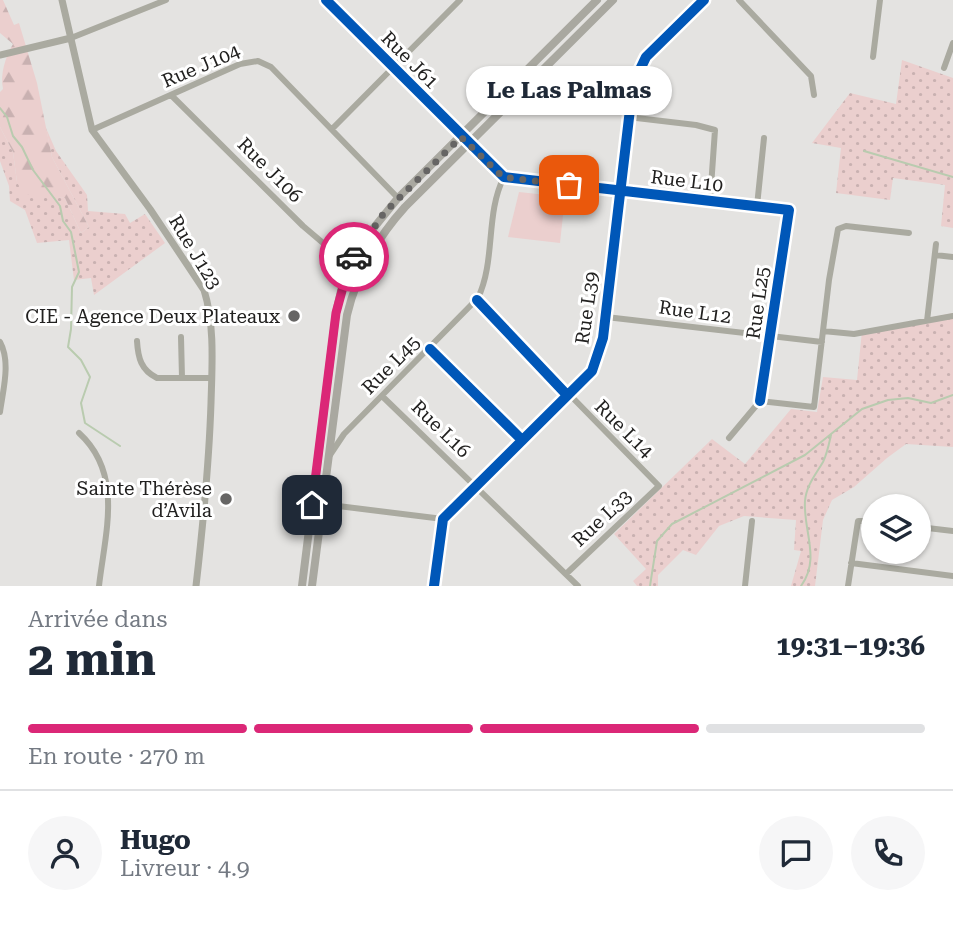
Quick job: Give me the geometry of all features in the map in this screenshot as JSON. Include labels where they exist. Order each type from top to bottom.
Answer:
[{"type":"main road","points":[[302,586],[336,313],[349,265],[375,224],[398,198],[597,0]]},
{"type":"main road","points":[[312,586],[347,315],[360,272],[394,220],[613,0]]},
{"type":"street","name":"Rue J123","points":[[62,0],[92,130],[150,209],[204,290],[211,317],[212,378],[208,475],[196,586]]},
{"type":"street","points":[[0,55],[71,38],[166,0]]},
{"type":"street","name":"Rue J61","points":[[326,0],[468,144]]},
{"type":"street","points":[[447,0],[453,7]]},
{"type":"street","points":[[332,129],[460,0]]},
{"type":"street","name":"Rue L39","points":[[443,519],[592,370],[601,346],[606,317],[633,84],[646,57],[704,0]]},
{"type":"street","points":[[739,0],[811,76],[814,94]]},
{"type":"street","points":[[873,57],[880,0]]},
{"type":"street","points":[[944,68],[953,43]]},
{"type":"street","name":"Rue J104","points":[[92,130],[240,64],[258,61],[271,67],[398,198]]},
{"type":"street","name":"Rue J106","points":[[171,95],[303,226],[349,265]]},
{"type":"street","points":[[628,117],[696,125],[715,130],[710,201]]},
{"type":"street","points":[[757,206],[764,138]]},
{"type":"street","points":[[468,144],[503,177],[496,192],[486,281],[477,299]]},
{"type":"street","name":"Rue L10","points":[[503,177],[789,210]]},
{"type":"street","name":"Rue L25","points":[[760,401],[789,210]]},
{"type":"street","points":[[729,438],[760,401],[814,407],[838,229],[846,226],[909,233]]},
{"type":"street","points":[[927,321],[936,244]]},
{"type":"street","points":[[935,255],[953,257]]},
{"type":"street","name":"Rue L45","points":[[328,457],[344,434],[477,299]]},
{"type":"street","name":"Rue L14","points":[[477,299],[567,395],[659,486]]},
{"type":"street","points":[[823,331],[851,335],[953,316]]},
{"type":"street","name":"Rue L12","points":[[606,317],[822,342]]},
{"type":"street","points":[[181,337],[182,378]]},
{"type":"street","points":[[137,341],[138,359],[151,375],[157,378],[212,378]]},
{"type":"street","points":[[0,342],[6,363],[0,412]]},
{"type":"street","points":[[430,349],[522,440]]},
{"type":"street","name":"Rue L16","points":[[382,396],[578,586]]},
{"type":"street","points":[[79,433],[92,445],[107,480],[109,501],[99,586]]},
{"type":"street","name":"Rue L33","points":[[567,573],[659,486]]},
{"type":"street","points":[[323,505],[443,519],[434,586]]},
{"type":"street","points":[[745,586],[752,521]]},
{"type":"street","points":[[848,586],[858,521],[861,521]]},
{"type":"street","points":[[931,528],[953,531]]},
{"type":"street","points":[[851,563],[953,576]]},
{"type":"green space","points":[[0,0],[3,0],[14,25],[19,23],[37,83],[52,157],[89,227],[81,233],[65,198],[23,194],[17,182],[13,152],[0,127],[3,72],[13,44],[0,33]]},
{"type":"green space","points":[[902,60],[953,78],[953,228],[941,226],[945,185],[893,178],[890,200],[836,193],[841,148],[812,143],[850,93],[896,104]]},
{"type":"green space","points":[[0,127],[13,152],[17,182],[46,195],[65,198],[81,233],[89,227],[52,157],[46,128],[56,151],[87,195],[88,211],[125,214],[130,223],[145,214],[165,243],[94,295],[91,278],[74,280],[69,240],[37,243],[25,210],[10,201],[9,186],[0,161]]},
{"type":"green space","points":[[519,192],[565,197],[560,243],[508,237]]},
{"type":"green space","points":[[953,313],[953,447],[906,444],[854,487],[832,500],[823,520],[815,586],[791,586],[801,551],[794,550],[796,520],[744,516],[719,526],[696,555],[683,550],[658,575],[658,586],[637,586],[633,581],[646,569],[614,534],[712,439],[745,464],[791,409],[817,412],[823,377],[857,380],[862,331]]},
{"type":"waterway","points":[[0,108],[33,170],[60,206],[63,221],[71,232],[79,272],[72,287],[68,347],[81,360],[90,377],[81,403],[85,423],[120,446]]},
{"type":"waterway","points":[[864,151],[953,177]]},
{"type":"waterway","points":[[650,586],[657,541],[672,524],[805,455],[862,409],[888,400],[908,398],[931,403],[953,395]]},
{"type":"waterway","points":[[801,586],[807,576],[811,555],[805,512],[807,490],[824,459],[831,435]]},
{"type":"cycle path","points":[[326,0],[504,177],[789,210],[760,401]]},
{"type":"cycle path","points":[[434,586],[443,519],[592,371],[603,338],[633,84],[646,57],[704,0]]},
{"type":"cycle path","points":[[477,300],[567,395]]},
{"type":"cycle path","points":[[430,349],[522,440]]},
{"type":"way so far","points":[[354,257],[384,213],[461,137],[503,177],[569,185]]},
{"type":"place","name":"Le Las Palmas","points":[[569,185]]},
{"type":"place","name":"CIE - Agence Deux Plateaux","points":[[294,316]]},
{"type":"place","name":"Sainte Thérèse d’Avila","points":[[226,499]]},
{"type":"route","points":[[312,505],[336,313],[349,265],[354,257]]}]
